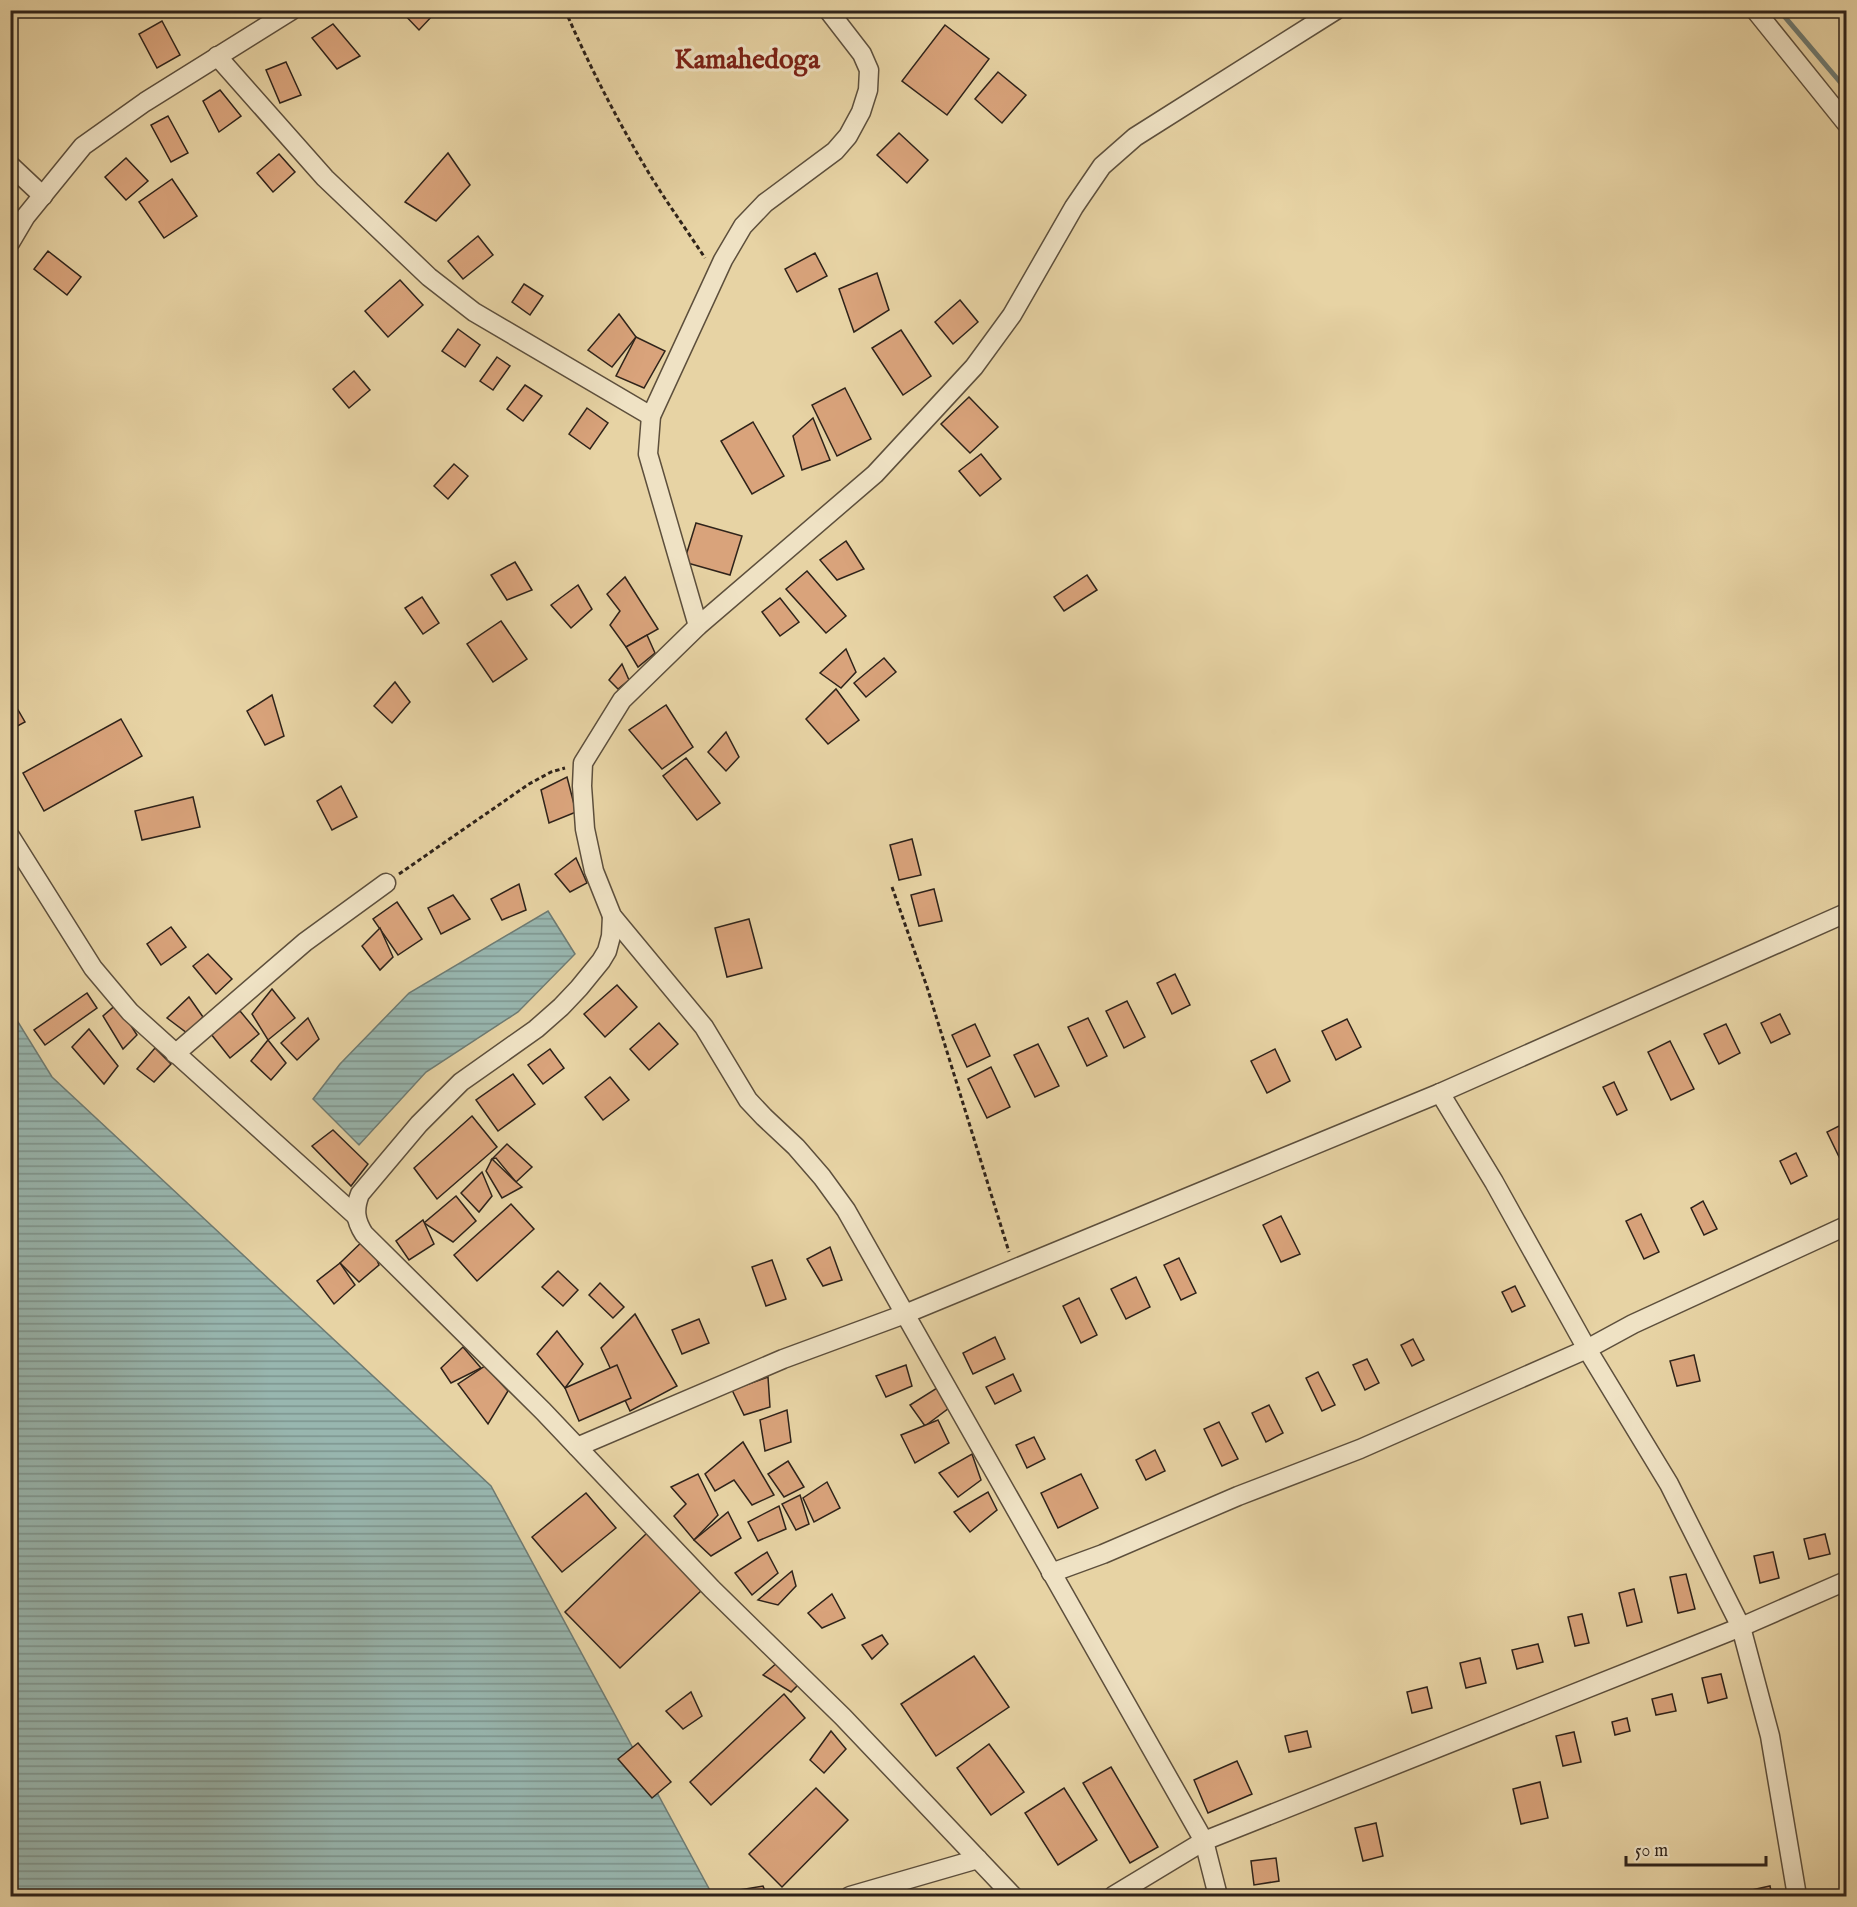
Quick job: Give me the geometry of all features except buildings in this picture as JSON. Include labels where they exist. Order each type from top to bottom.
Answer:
[{"type":"street","points":[[10,243],[26,216],[83,146],[145,102],[292,10]]},
{"type":"street","points":[[698,626],[648,454],[651,416],[716,275],[743,226],[765,202],[835,151],[848,136],[861,112],[868,90],[869,70],[862,54],[828,10]]},
{"type":"street","points":[[1218,1896],[1204,1841],[846,1210],[796,1147],[748,1100],[704,1027],[612,916],[594,871],[585,829],[583,763],[622,700],[698,626],[875,474],[974,367],[1012,315],[1074,207],[1102,166],[1135,137],[1335,10]]},
{"type":"street","points":[[1755,10],[1846,123]]},
{"type":"street","points":[[217,56],[325,178],[429,277],[474,312],[651,416]]},
{"type":"street","points":[[10,165],[43,196]]},
{"type":"street","points":[[10,836],[93,968],[130,1012],[355,1215],[364,1234],[577,1447],[712,1589],[843,1717],[1013,1896]]},
{"type":"street","points":[[175,1054],[304,942],[386,883]]},
{"type":"street","points":[[577,1447],[783,1359],[905,1314],[1440,1093],[1846,913]]},
{"type":"street","points":[[355,1215],[356,1203],[360,1194],[419,1124],[461,1082],[536,1029],[579,988],[601,962],[607,951],[611,936],[612,916]]},
{"type":"street","points":[[1440,1093],[1494,1182],[1587,1349],[1669,1484],[1741,1627],[1770,1736],[1797,1896]]},
{"type":"street","points":[[1051,1573],[1103,1554],[1238,1496],[1360,1449],[1587,1349],[1633,1324],[1846,1226]]},
{"type":"street","points":[[1113,1896],[1204,1841],[1741,1627],[1846,1581]]},
{"type":"street","points":[[850,1896],[978,1859]]},
{"type":"path","points":[[565,10],[584,54],[618,119],[716,275]]},
{"type":"path","points":[[386,883],[529,784],[551,772],[583,763]]},
{"type":"path","points":[[892,887],[930,998],[1014,1268]]},
{"type":"water","points":[[548,911],[575,954],[518,1012],[426,1072],[359,1145],[313,1099],[340,1064],[409,993]]},
{"type":"water","points":[[10,1009],[52,1077],[491,1486],[713,1896],[11,1896]]},
{"type":"waterway","points":[[1779,10],[1846,89]]},
{"type":"district","name":"Kamahedoga","points":[[747,59]]}]
